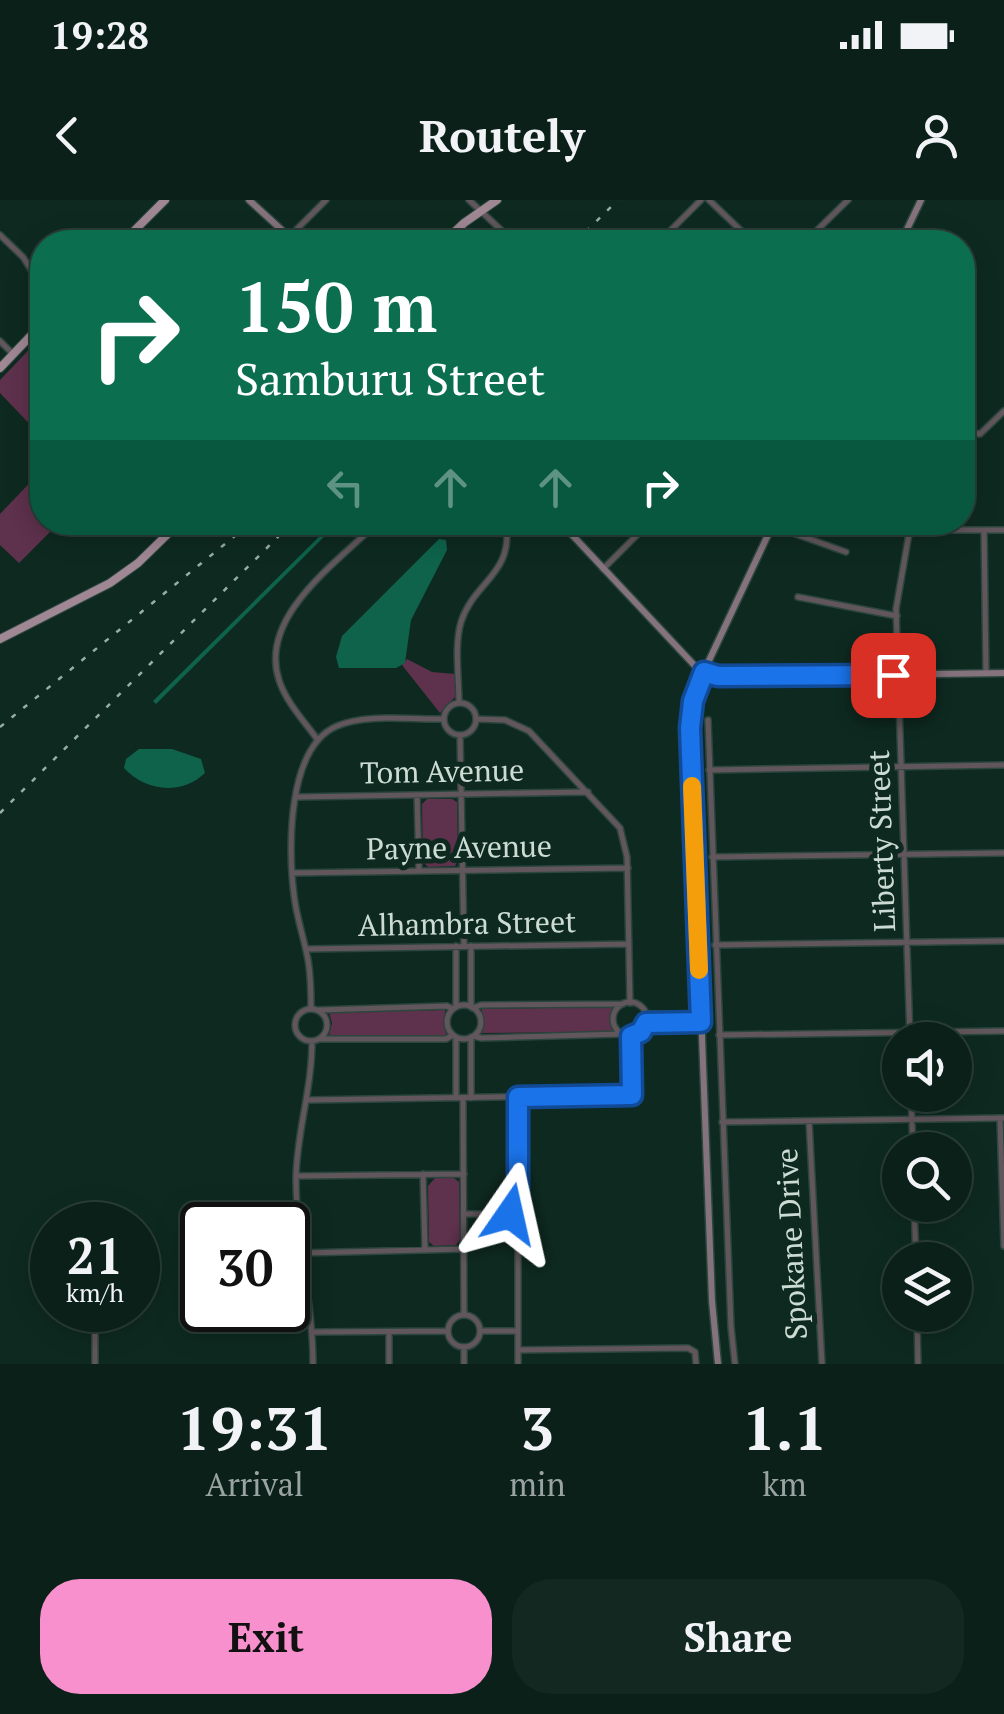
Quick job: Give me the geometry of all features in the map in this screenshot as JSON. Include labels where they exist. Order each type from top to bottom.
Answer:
[{"type":"main road","points":[[135,230],[164,200]]},
{"type":"main road","points":[[249,200],[279,230]]},
{"type":"main road","points":[[458,230],[497,200]]},
{"type":"main road","points":[[907,230],[921,200]]},
{"type":"main road","points":[[0,368],[30,336]]},
{"type":"main road","points":[[0,639],[101,589],[138,563],[167,535]]},
{"type":"main road","points":[[572,535],[704,672],[718,676],[1004,673]]},
{"type":"main road","points":[[718,1364],[690,728],[693,701],[704,672],[768,535]]},
{"type":"street","points":[[300,230],[326,200]]},
{"type":"street","points":[[468,200],[501,230]]},
{"type":"street","points":[[670,230],[701,200]]},
{"type":"street","points":[[709,200],[740,230]]},
{"type":"street","points":[[817,230],[848,200]]},
{"type":"street","points":[[0,235],[30,269]]},
{"type":"street","points":[[0,341],[13,354]]},
{"type":"street","points":[[975,431],[980,434],[1004,411]]},
{"type":"street","points":[[975,530],[1004,530]]},
{"type":"street","points":[[984,530],[986,673]]},
{"type":"street","points":[[318,739],[280,684],[277,639],[292,608],[365,535]]},
{"type":"street","points":[[460,702],[460,624],[468,606],[502,563],[507,535]]},
{"type":"street","points":[[603,569],[637,535]]},
{"type":"street","points":[[802,535],[846,552]]},
{"type":"street","name":"Liberty Street","points":[[909,535],[896,616],[910,1022]]},
{"type":"street","points":[[798,597],[896,616]]},
{"type":"street","points":[[460,702],[471,707],[476,719],[472,730],[460,735],[448,731],[444,719],[448,708],[460,702]]},
{"type":"street","points":[[311,1008],[306,948],[292,873],[302,764],[318,739],[332,728],[354,721],[444,719]]},
{"type":"street","points":[[476,719],[502,719],[526,728],[621,831],[628,868],[629,944],[626,1003],[613,1018],[622,1034]]},
{"type":"street","points":[[708,720],[735,1364]]},
{"type":"street","points":[[460,735],[464,946],[472,1008],[480,1022],[472,1036],[464,1098],[464,1314]]},
{"type":"street","points":[[709,770],[1004,765]]},
{"type":"street","name":"Tom Avenue","points":[[297,797],[588,792]]},
{"type":"street","points":[[418,795],[419,871]]},
{"type":"street","points":[[712,857],[1004,853]]},
{"type":"street","name":"Payne Avenue","points":[[292,873],[628,868]]},
{"type":"street","points":[[716,946],[1004,942]]},
{"type":"street","name":"Alhambra Street","points":[[306,948],[629,944]]},
{"type":"street","points":[[464,946],[455,1008],[447,1022],[455,1036],[464,1098]]},
{"type":"street","points":[[626,1003],[639,1005],[646,1014],[641,1032],[631,1036],[312,1041],[299,1036],[294,1024],[299,1014],[311,1008],[626,1003]]},
{"type":"street","points":[[319,1010],[327,1023],[320,1038]]},
{"type":"street","points":[[646,1014],[701,1018]]},
{"type":"street","points":[[646,1023],[701,1018]]},
{"type":"street","points":[[972,1033],[1004,1031]]},
{"type":"street","points":[[719,1035],[882,1036]]},
{"type":"street","points":[[308,1100],[632,1095],[631,1036]]},
{"type":"street","points":[[298,1202],[296,1176],[312,1041]]},
{"type":"street","points":[[518,1097],[518,1364]]},
{"type":"street","points":[[912,1112],[912,1132]]},
{"type":"street","points":[[722,1122],[1002,1118],[1004,1246]]},
{"type":"street","name":"Spokane Drive","points":[[808,1121],[822,1364]]},
{"type":"street","points":[[424,1174],[425,1250]]},
{"type":"street","points":[[296,1176],[464,1174]]},
{"type":"street","points":[[464,1214],[518,1214]]},
{"type":"street","points":[[710,1243],[727,1242]]},
{"type":"street","points":[[310,1252],[464,1249]]},
{"type":"street","points":[[310,1312],[313,1364]]},
{"type":"street","points":[[464,1314],[476,1319],[481,1331],[476,1343],[464,1348],[453,1343],[448,1331],[453,1320],[464,1314]]},
{"type":"street","points":[[388,1331],[389,1364]]},
{"type":"street","points":[[313,1332],[448,1331]]},
{"type":"street","points":[[481,1331],[518,1331]]},
{"type":"street","points":[[95,1332],[95,1364]]},
{"type":"street","points":[[917,1332],[918,1364]]},
{"type":"street","points":[[464,1348],[464,1364]]},
{"type":"street","points":[[518,1350],[693,1350],[696,1364]]},
{"type":"shaded area","points":[[30,349],[30,424],[0,393],[0,380]]},
{"type":"shaded area","points":[[30,483],[30,535],[47,535],[19,563],[0,545],[0,514]]},
{"type":"shaded area","points":[[321,535],[326,535],[156,704],[153,701]]},
{"type":"shaded area","points":[[439,539],[446,540],[447,550],[411,620],[405,663],[396,668],[339,668],[336,657],[342,636]]},
{"type":"shaded area","points":[[407,659],[432,672],[455,674],[455,697],[440,713],[402,665]]},
{"type":"shaded area","points":[[139,749],[172,749],[201,759],[205,773],[174,788],[142,782],[124,768],[126,759]]},
{"type":"shaded area","points":[[427,799],[457,802],[455,866],[428,867],[423,862],[422,804]]},
{"type":"shaded area","points":[[612,1007],[612,1032],[481,1033],[482,1009]]},
{"type":"shaded area","points":[[445,1010],[446,1035],[329,1036],[329,1012]]},
{"type":"shaded area","points":[[435,1178],[454,1178],[459,1182],[460,1240],[456,1245],[434,1246],[429,1242],[428,1186]]},
{"type":"railway","points":[[587,230],[618,200]]},
{"type":"railway","points":[[0,727],[236,535]]},
{"type":"railway","points":[[0,813],[280,535]]},
{"type":"slow traffic","points":[[692,786],[699,970]]},
{"type":"route","points":[[510,1214],[518,1214],[518,1097],[632,1095],[631,1036],[641,1032],[646,1023],[701,1022],[690,728],[693,701],[704,672],[718,676],[778,677],[893,675]]}]
